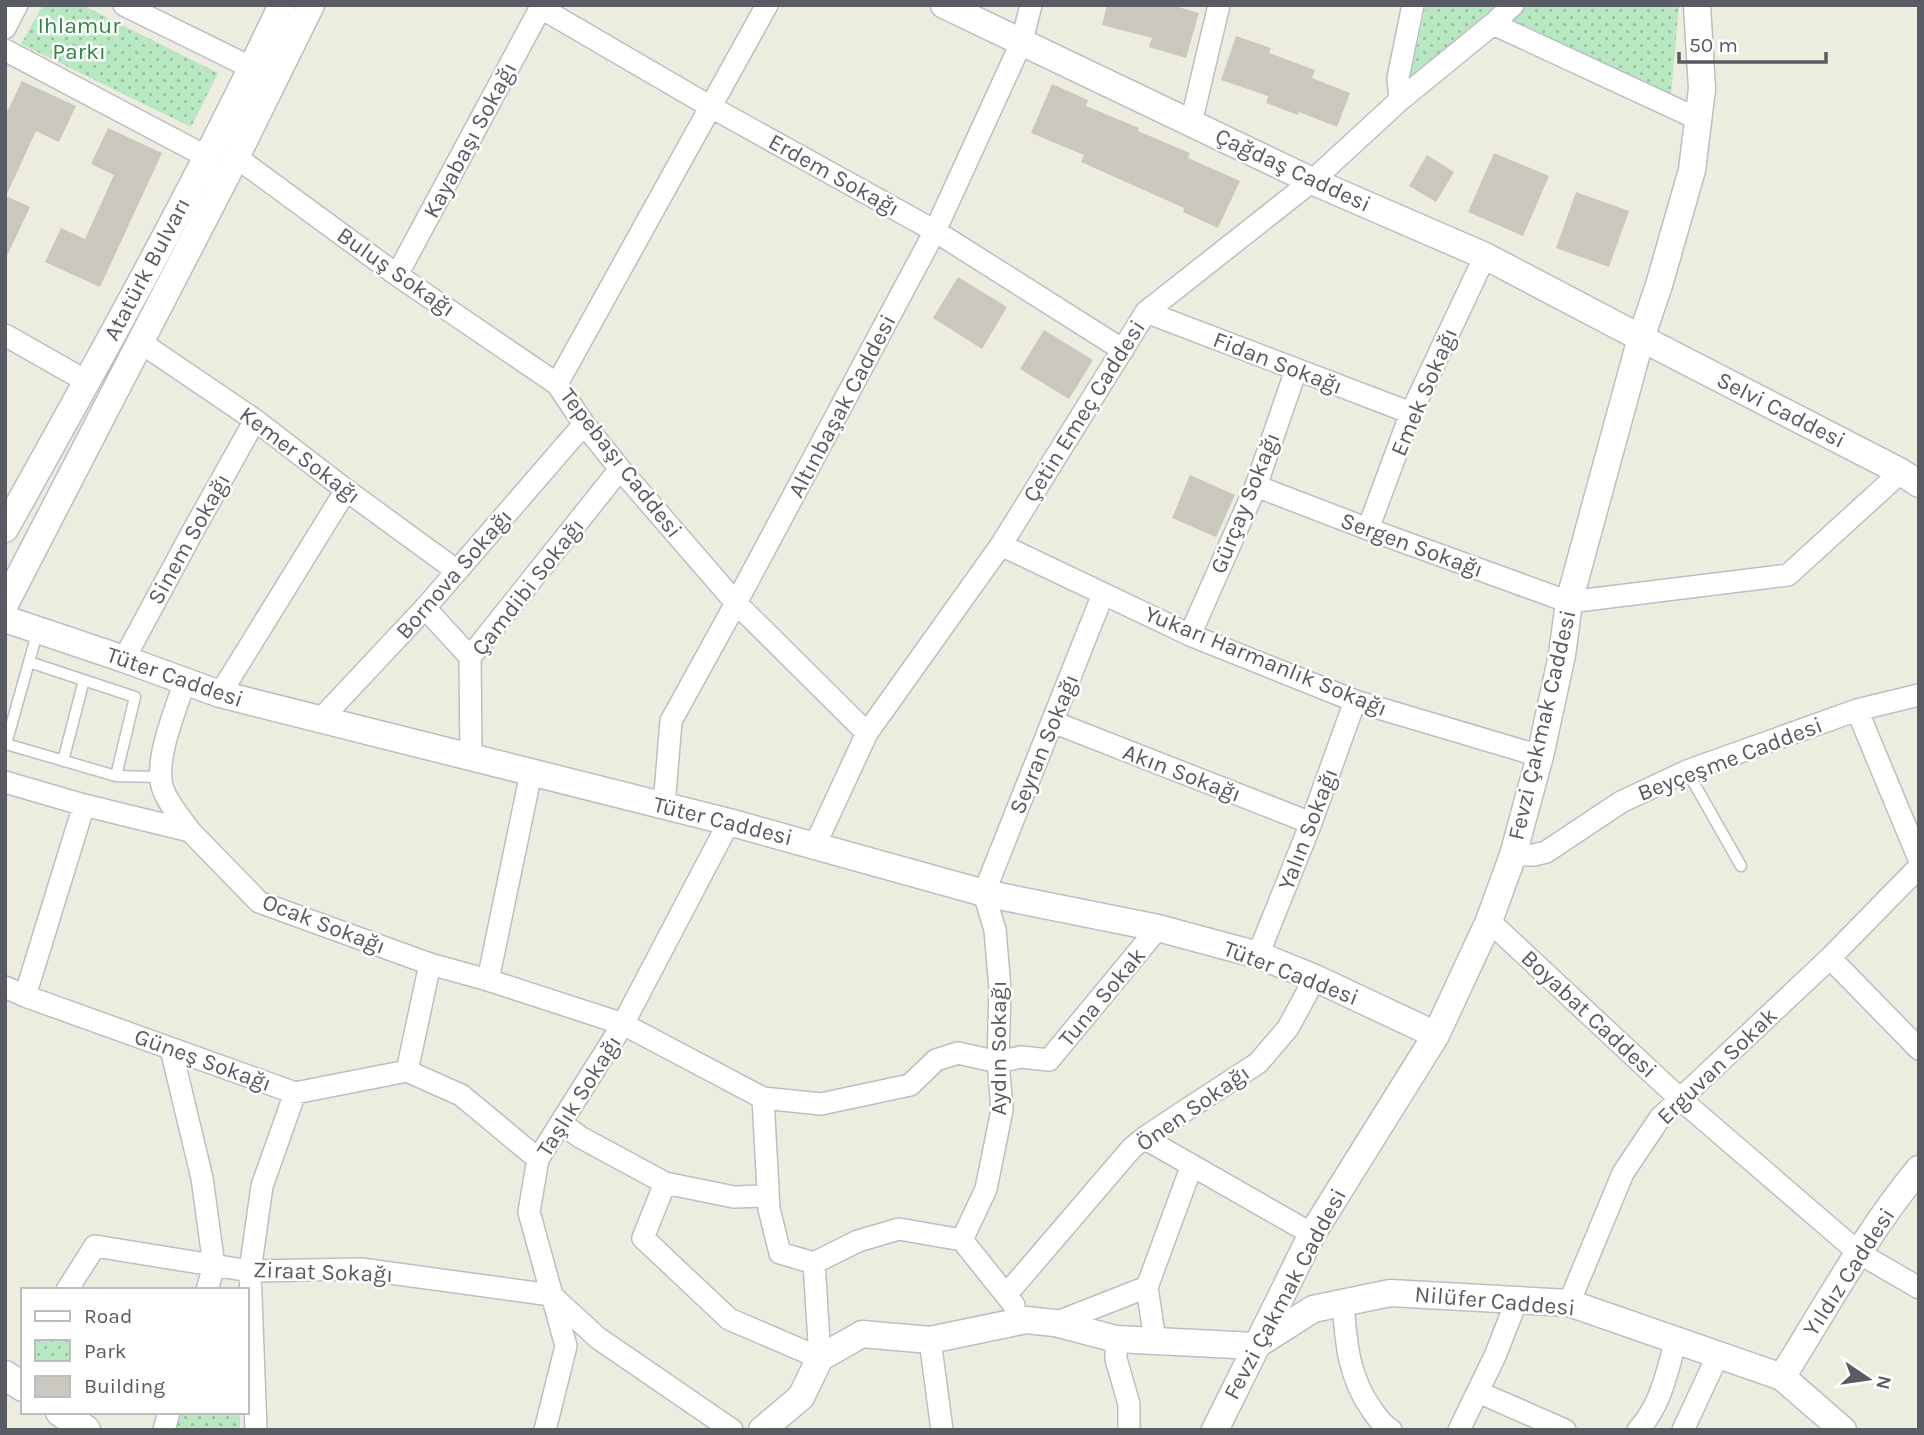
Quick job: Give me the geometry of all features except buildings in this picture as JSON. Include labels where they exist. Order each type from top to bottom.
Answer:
[{"type":"main road","points":[[63,1414],[86,1430]]},
{"type":"street","points":[[5,29],[17,5]]},
{"type":"street","points":[[124,5],[252,68]]},
{"type":"street","name":"Atatürk Bulvarı","points":[[5,530],[125,313],[207,157],[282,5]]},
{"type":"street","points":[[5,604],[236,157],[311,5]]},
{"type":"street","name":"Tepebaşı Caddesi","points":[[767,5],[557,384],[584,424],[620,469],[736,603],[867,733]]},
{"type":"street","name":"Çağdaş Caddesi","points":[[944,5],[1312,181],[1485,256],[1641,338]]},
{"type":"street","name":"Altınbaşak Caddesi","points":[[664,806],[671,721],[935,231],[1022,41],[1031,5]]},
{"type":"street","points":[[1191,123],[1219,5]]},
{"type":"street","points":[[1401,100],[1398,78],[1413,5]]},
{"type":"street","name":"Çetin Emeç Caddesi","points":[[815,845],[867,733],[1001,545],[1146,312],[1312,181],[1401,100],[1513,5]]},
{"type":"street","name":"Fevzi Çakmak Caddesi","points":[[1215,1430],[1312,1234],[1436,1035],[1489,921],[1513,855],[1540,756],[1562,655],[1569,602],[1641,338],[1692,170],[1702,89],[1697,5]]},
{"type":"street","name":"Erdem Sokağı","points":[[541,7],[711,107],[935,231],[1123,350]]},
{"type":"street","name":"Kayabaşı Sokağı","points":[[397,275],[541,7]]},
{"type":"street","points":[[1493,24],[1699,119]]},
{"type":"street","points":[[5,50],[207,157]]},
{"type":"street","name":"Buluş Sokağı","points":[[236,157],[397,275],[557,384]]},
{"type":"street","name":"Emek Sokağı","points":[[1368,529],[1411,413],[1485,256]]},
{"type":"street","name":"Fidan Sokağı","points":[[1146,312],[1411,413]]},
{"type":"street","points":[[5,335],[86,381]]},
{"type":"street","name":"Selvi Caddesi","points":[[1641,338],[1910,478]]},
{"type":"street","name":"Kemer Sokağı","points":[[140,342],[256,420],[457,571]]},
{"type":"street","name":"Gürçay Sokağı","points":[[1190,635],[1256,486],[1296,370]]},
{"type":"street","name":"Sinem Sokağı","points":[[124,659],[256,420]]},
{"type":"street","name":"Bornova Sokağı","points":[[320,720],[425,608],[584,424]]},
{"type":"street","name":"Çamdibi Sokağı","points":[[471,758],[470,657],[620,469]]},
{"type":"street","points":[[1569,602],[1788,575],[1910,478]]},
{"type":"street","name":"Sergen Sokağı","points":[[1256,486],[1569,602]]},
{"type":"street","points":[[220,694],[346,490]]},
{"type":"street","name":"Yukarı Harmanlık Sokağı","points":[[1001,545],[1190,635],[1356,701],[1540,756]]},
{"type":"street","name":"Seyran Sokağı","points":[[984,893],[1103,594]]},
{"type":"street","points":[[425,608],[470,657]]},
{"type":"street","name":"Tüter Caddesi","points":[[5,620],[220,694],[729,822],[984,893],[1158,928],[1258,955],[1315,978],[1436,1035]]},
{"type":"street","points":[[160,777],[161,759],[185,681]]},
{"type":"street","name":"Beyçeşme Caddesi","points":[[1513,855],[1546,852],[1621,802],[1687,771],[1857,710],[1919,695]]},
{"type":"street","name":"Yalın Sokağı","points":[[1258,955],[1356,701]]},
{"type":"street","points":[[1857,710],[1919,859]]},
{"type":"street","name":"Akın Sokağı","points":[[1053,722],[1311,823]]},
{"type":"street","points":[[488,980],[531,774]]},
{"type":"street","name":"Ocak Sokağı","points":[[160,777],[165,795],[190,831],[259,902],[430,964],[623,1024],[764,1098]]},
{"type":"street","points":[[5,782],[83,805],[190,831]]},
{"type":"street","points":[[25,996],[83,805]]},
{"type":"street","name":"Taşlık Sokağı","points":[[545,1430],[566,1346],[529,1212],[538,1159],[623,1024],[729,822]]},
{"type":"street","name":"Erguvan Sokak","points":[[1569,1303],[1623,1173],[1660,1118],[1830,958],[1919,867]]},
{"type":"street","name":"Aydın Sokağı","points":[[962,1240],[986,1189],[1002,1110],[998,1062],[1000,989],[995,930],[984,893]]},
{"type":"street","name":"Boyabat Caddesi","points":[[1489,921],[1679,1098],[1860,1253],[1919,1288]]},
{"type":"street","name":"Tuna Sokak","points":[[764,1098],[821,1104],[910,1085],[936,1060],[958,1053],[998,1062],[1021,1057],[1049,1060],[1158,928]]},
{"type":"street","points":[[1830,958],[1919,1049]]},
{"type":"street","points":[[430,964],[407,1071],[461,1095],[538,1159]]},
{"type":"street","name":"Önen Sokağı","points":[[1006,1295],[1144,1138],[1258,1063],[1288,1028],[1315,978]]},
{"type":"street","name":"Güneş Sokağı","points":[[5,987],[295,1093],[407,1071]]},
{"type":"street","points":[[171,1048],[202,1178],[214,1266],[208,1288]]},
{"type":"street","points":[[256,1430],[250,1271],[262,1186],[295,1093]]},
{"type":"street","points":[[764,1098],[769,1209],[780,1253],[814,1263],[858,1241],[899,1229],[962,1240],[1026,1320]]},
{"type":"street","points":[[561,1123],[580,1137],[665,1183],[734,1198],[768,1196]]},
{"type":"street","points":[[1144,1138],[1312,1234]]},
{"type":"street","points":[[1155,1341],[1147,1287],[1192,1165]]},
{"type":"street","name":"Yıldız Caddesi","points":[[1782,1377],[1900,1192],[1919,1170]]},
{"type":"street","points":[[665,1183],[643,1238],[729,1319],[820,1358]]},
{"type":"street","name":"Ziraat Sokağı","points":[[68,1288],[95,1246],[250,1271],[361,1269],[551,1295]]},
{"type":"street","points":[[762,1430],[802,1397],[820,1358],[814,1263]]},
{"type":"street","points":[[1055,1323],[1147,1287]]},
{"type":"street","name":"Nilüfer Caddesi","points":[[1255,1346],[1313,1309],[1390,1293],[1569,1303],[1782,1377],[1843,1430]]},
{"type":"street","points":[[551,1295],[598,1338],[732,1430]]},
{"type":"street","points":[[1459,1430],[1495,1356],[1517,1300]]},
{"type":"street","points":[[1343,1303],[1347,1351],[1360,1393],[1383,1425],[1391,1430]]},
{"type":"street","points":[[820,1358],[862,1334],[930,1340],[1026,1320],[1055,1323],[1116,1339],[1255,1346]]},
{"type":"street","points":[[1116,1339],[1116,1360],[1129,1404],[1129,1430]]},
{"type":"street","points":[[930,1340],[942,1430]]},
{"type":"street","points":[[1638,1430],[1661,1394],[1676,1340]]},
{"type":"street","points":[[1683,1430],[1718,1355]]},
{"type":"street","points":[[1478,1392],[1565,1430]]},
{"type":"lane","points":[[38,631],[6,744],[116,776],[160,777]]},
{"type":"lane","points":[[29,662],[135,698],[116,776]]},
{"type":"lane","points":[[63,761],[84,680]]},
{"type":"lane","points":[[1687,771],[1741,866]]},
{"type":"green space","name":"Ihlamur Parkı","points":[[43,5],[82,5],[218,73],[191,127],[21,44]]},
{"type":"green space","points":[[1426,5],[1679,5],[1671,94],[1493,24],[1408,87]]},
{"type":"green space","points":[[178,1414],[240,1414],[240,1430],[173,1430]]}]
